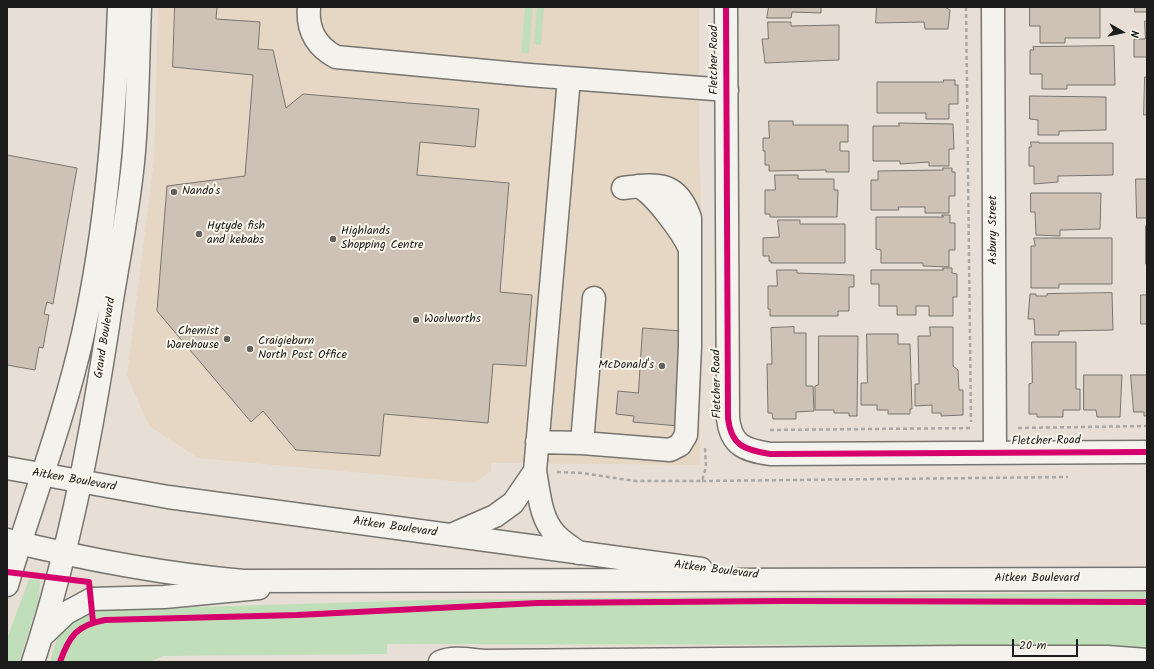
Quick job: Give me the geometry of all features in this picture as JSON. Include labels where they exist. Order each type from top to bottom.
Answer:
[{"type":"street","name":"Grand Boulevard","points":[[7,585],[14,542],[42,475],[70,381],[94,281],[107,198],[112,148],[119,7]]},
{"type":"street","name":"Grand Boulevard","points":[[33,662],[59,579],[81,482],[130,188],[134,150],[140,7]]},
{"type":"street","points":[[309,7],[310,31],[318,44],[326,52],[336,57],[569,78],[727,90]]},
{"type":"street","name":"Fletcher Road","points":[[726,7],[728,418],[730,429],[736,441],[749,450],[770,454],[1147,452]]},
{"type":"street","name":"Asbury Street","points":[[992,7],[995,453]]},
{"type":"street","points":[[569,78],[535,471],[541,504],[548,522],[556,535],[579,553]]},
{"type":"street","points":[[537,442],[582,443],[670,450],[684,442],[687,424],[690,346],[690,218],[687,211],[671,189],[661,185],[631,187]]},
{"type":"street","points":[[582,443],[594,298]]},
{"type":"street","name":"Aitken Boulevard","points":[[7,468],[168,497],[784,580]]},
{"type":"street","points":[[451,535],[495,516],[513,502],[535,471]]},
{"type":"street","name":"Aitken Boulevard","points":[[14,542],[64,553],[199,577],[243,581],[1147,579]]},
{"type":"street","points":[[42,636],[66,613],[92,599],[164,597],[322,582]]},
{"type":"street","points":[[440,662],[452,659],[485,661],[960,660],[1107,657],[1147,660]]},
{"type":"path","points":[[966,7],[971,428]]},
{"type":"path","points":[[768,430],[1147,426]]},
{"type":"path","points":[[702,481],[1076,477]]},
{"type":"shaded area","points":[[158,7],[699,7],[699,152],[701,188],[700,465],[491,463],[491,471],[474,483],[198,458],[149,426],[127,376],[154,160]]},
{"type":"green space","points":[[525,7],[533,7],[529,54],[521,53]]},
{"type":"green space","points":[[537,7],[544,7],[541,45],[534,44]]},
{"type":"green space","points":[[29,579],[40,580],[39,599],[19,662],[7,662],[7,639]]},
{"type":"green space","points":[[1147,592],[1147,650],[879,645],[387,644],[387,654],[164,656],[149,662],[50,662],[57,638],[69,623],[100,610],[429,600]]},
{"type":"building","name":"Highlands Shopping Centre","points":[[175,7],[217,7],[216,19],[260,22],[258,49],[273,50],[286,108],[303,94],[479,109],[475,147],[420,142],[417,175],[509,183],[500,292],[532,295],[526,366],[493,364],[488,423],[384,414],[380,456],[296,450],[263,411],[251,422],[157,311],[167,186],[245,176],[253,75],[173,67]]},
{"type":"building","points":[[769,7],[821,7],[821,13],[792,12],[791,18],[767,18]]},
{"type":"building","points":[[877,7],[945,7],[950,10],[948,29],[925,29],[924,22],[876,23]]},
{"type":"building","points":[[1030,7],[1100,7],[1100,38],[1065,38],[1065,43],[1040,43],[1040,26],[1030,26]]},
{"type":"building","points":[[1135,7],[1147,7],[1147,12],[1135,12]]},
{"type":"building","points":[[1145,21],[1147,21],[1147,57],[1134,57],[1134,39],[1145,39]]},
{"type":"building","points":[[768,22],[791,22],[791,26],[839,25],[839,60],[765,63],[762,39],[768,39]]},
{"type":"building","points":[[1114,46],[1115,85],[1067,85],[1067,89],[1042,89],[1042,74],[1030,74],[1030,50],[1034,50],[1033,47]]},
{"type":"building","points":[[1145,77],[1147,77],[1147,115],[1144,115]]},
{"type":"building","points":[[944,80],[955,80],[955,85],[958,85],[958,104],[949,104],[949,119],[926,119],[926,113],[877,113],[877,82],[943,82]]},
{"type":"building","points":[[1030,96],[1106,97],[1106,130],[1059,131],[1059,135],[1038,135],[1038,120],[1030,119]]},
{"type":"building","points":[[769,121],[793,121],[793,125],[848,125],[848,142],[840,142],[840,151],[849,151],[849,172],[826,172],[826,170],[769,171],[769,165],[765,165],[763,138],[769,138]]},
{"type":"building","points":[[899,123],[953,124],[954,149],[949,149],[949,166],[929,166],[929,162],[900,164],[900,161],[873,161],[873,126],[899,126]]},
{"type":"building","points":[[1031,142],[1113,143],[1113,175],[1058,176],[1058,182],[1034,184],[1034,166],[1029,166],[1029,147],[1031,147]]},
{"type":"building","points":[[7,155],[77,168],[53,304],[47,302],[44,314],[49,315],[43,348],[39,347],[35,370],[7,365]]},
{"type":"building","points":[[943,168],[952,168],[952,172],[955,172],[955,196],[949,196],[949,213],[925,213],[925,207],[898,207],[899,210],[871,210],[871,180],[878,180],[878,171],[943,170]]},
{"type":"building","points":[[775,175],[798,175],[798,179],[834,179],[834,190],[838,190],[837,217],[770,217],[770,214],[765,214],[765,190],[775,190]]},
{"type":"building","points":[[1136,179],[1147,179],[1147,218],[1137,218]]},
{"type":"building","points":[[1031,193],[1101,193],[1100,229],[1060,230],[1060,236],[1036,235],[1035,212],[1031,212]]},
{"type":"building","points":[[942,215],[950,215],[950,223],[955,223],[955,250],[949,250],[949,267],[923,266],[923,263],[881,263],[881,250],[876,249],[876,217],[943,217]]},
{"type":"building","points":[[778,220],[800,220],[800,224],[845,224],[845,263],[771,263],[771,261],[769,261],[769,256],[763,256],[763,238],[779,237]]},
{"type":"building","points":[[1147,226],[1147,264],[1146,264]]},
{"type":"building","points":[[1034,238],[1112,238],[1112,284],[1059,284],[1059,288],[1031,288],[1031,246],[1035,246]]},
{"type":"building","points":[[943,268],[952,268],[952,273],[957,274],[957,297],[953,297],[953,316],[929,316],[929,306],[916,306],[916,315],[897,315],[897,306],[879,306],[879,284],[871,284],[871,270],[943,270]]},
{"type":"building","points":[[777,270],[797,270],[797,273],[854,275],[854,287],[849,287],[849,311],[838,311],[838,316],[770,316],[770,309],[768,309],[768,286],[777,286]]},
{"type":"building","points":[[1112,293],[1113,330],[1059,331],[1059,335],[1035,335],[1034,319],[1028,319],[1030,294],[1036,294],[1036,296],[1047,296],[1047,294]]},
{"type":"building","points":[[1141,295],[1147,295],[1147,324],[1141,324]]},
{"type":"building","points":[[794,327],[794,333],[806,333],[806,386],[813,386],[814,411],[796,412],[796,419],[773,419],[772,413],[768,413],[767,364],[772,364],[771,328]]},
{"type":"building","points":[[930,327],[953,327],[953,366],[958,370],[959,390],[963,390],[963,415],[941,416],[941,413],[932,413],[932,405],[915,406],[915,384],[919,384],[918,336],[930,336]]},
{"type":"building","name":"McDonald's","points":[[643,328],[681,331],[679,426],[633,422],[634,416],[616,414],[618,391],[638,393]]},
{"type":"building","points":[[867,334],[898,334],[898,344],[910,344],[912,409],[910,409],[910,414],[888,414],[888,410],[877,410],[877,405],[861,405],[861,383],[867,383]]},
{"type":"building","points":[[819,336],[858,336],[857,416],[849,416],[849,413],[834,413],[834,410],[815,410],[815,386],[818,385]]},
{"type":"building","points":[[1032,342],[1076,342],[1076,389],[1080,389],[1080,410],[1063,410],[1063,417],[1037,417],[1037,414],[1029,414],[1029,384],[1032,383]]},
{"type":"building","points":[[1084,375],[1122,375],[1120,417],[1097,417],[1096,410],[1084,410]]},
{"type":"building","points":[[1131,375],[1147,375],[1147,416],[1144,416],[1144,412],[1134,412]]},
{"type":"cycle path","points":[[726,7],[728,418],[732,435],[736,441],[753,451],[770,454],[1147,452]]},
{"type":"cycle path","points":[[7,572],[89,582],[93,622]]},
{"type":"cycle path","points":[[60,662],[67,645],[75,633],[87,625],[105,620],[297,615],[538,603],[784,601],[1147,602]]},
{"type":"place","name":"Nando's","points":[[174,192]]},
{"type":"place","name":"Hytyde fish and kebabs","points":[[199,234]]},
{"type":"place","name":"Highlands Shopping Centre","points":[[333,239]]},
{"type":"place","name":"Woolworths","points":[[416,320]]},
{"type":"place","name":"Chemist Warehouse","points":[[227,339]]},
{"type":"place","name":"Craigieburn North Post Office","points":[[250,349]]},
{"type":"place","name":"McDonald's","points":[[662,366]]}]
